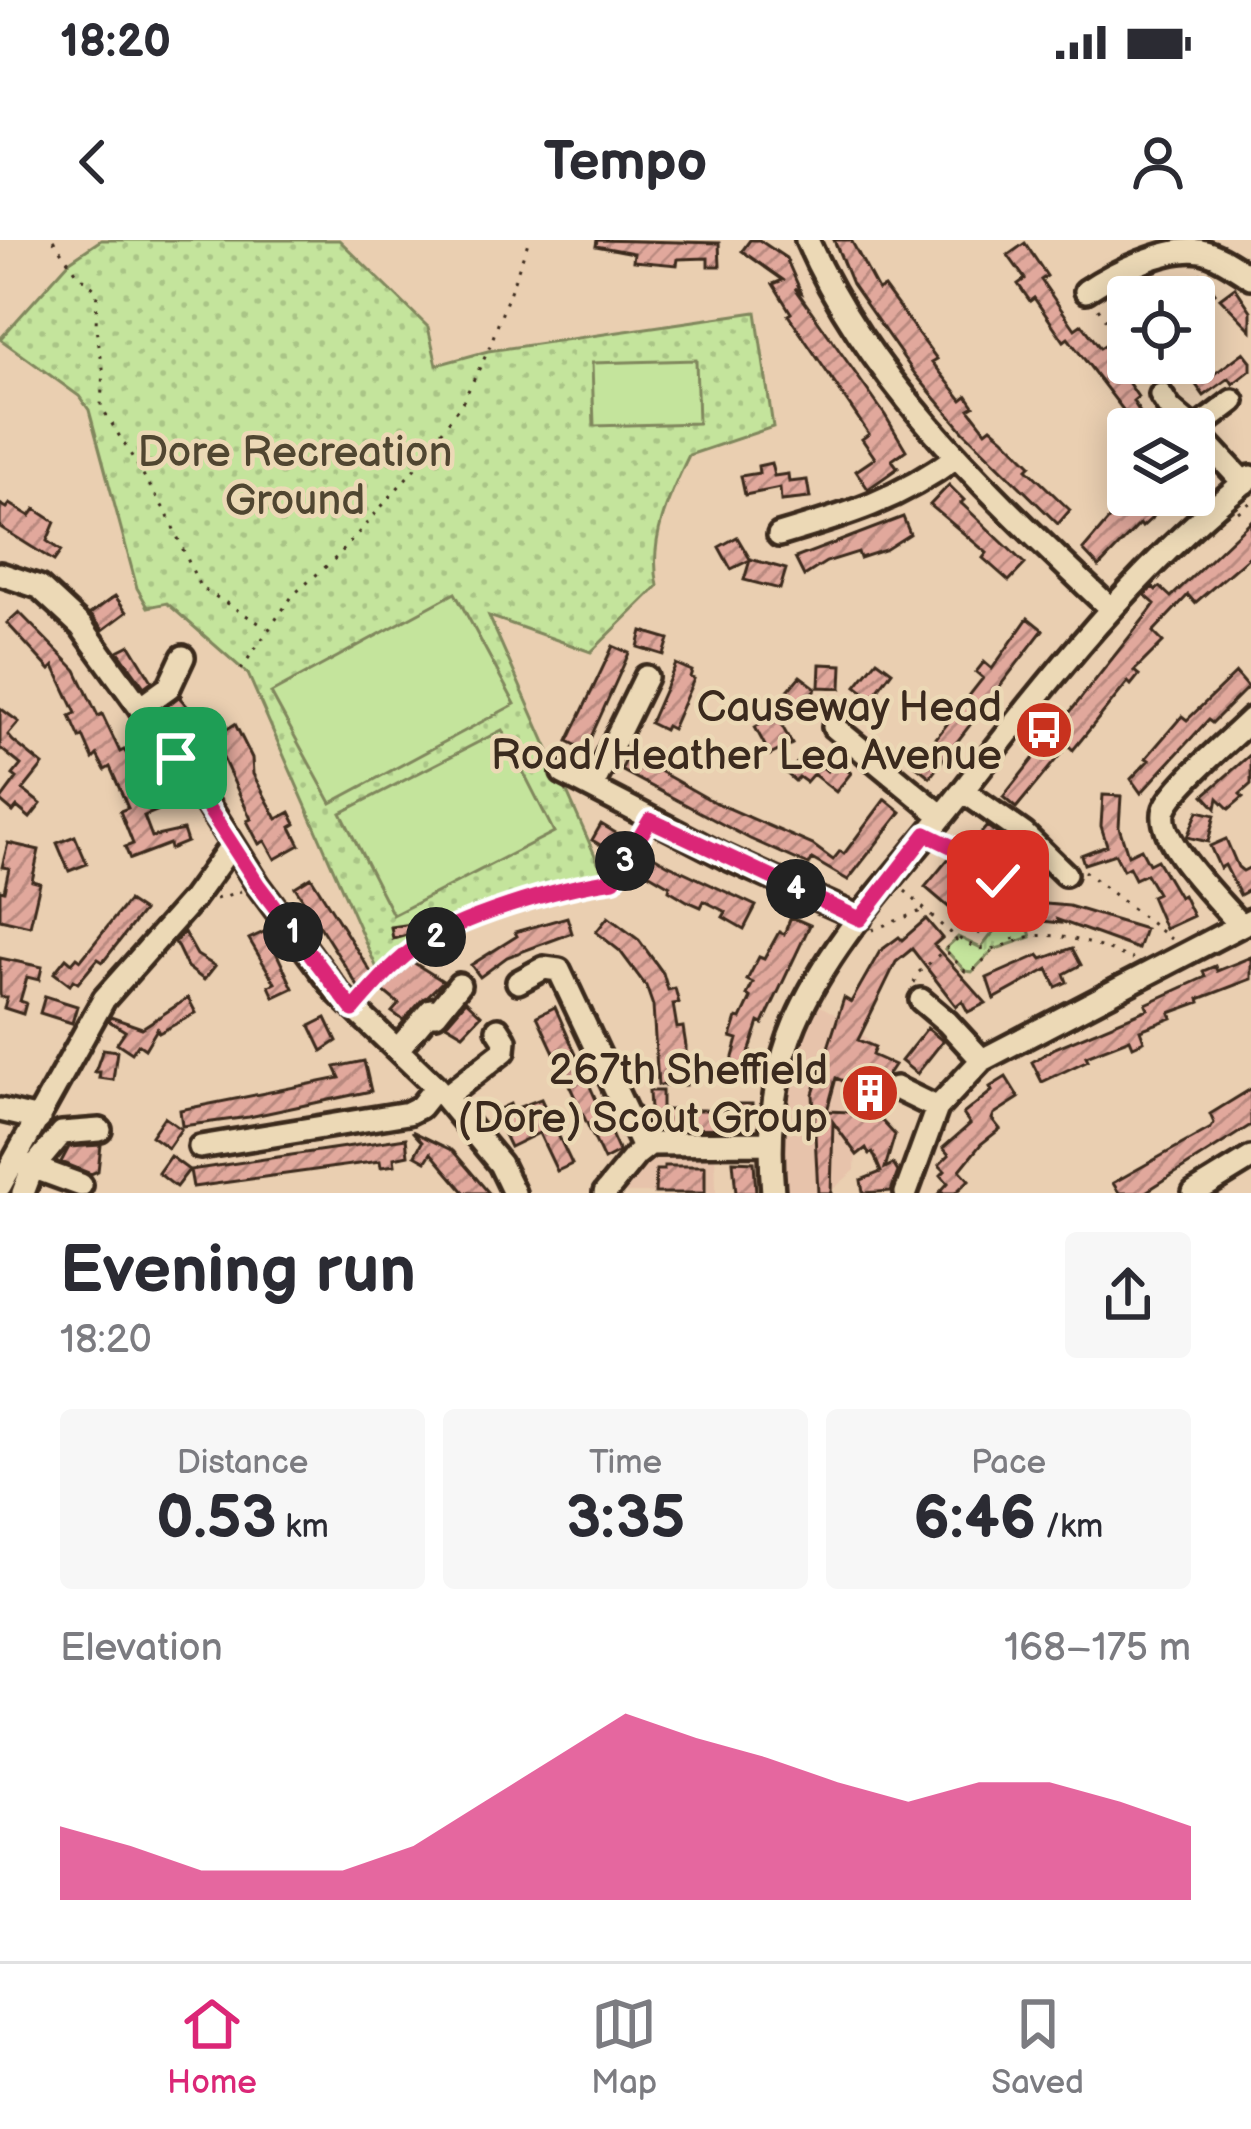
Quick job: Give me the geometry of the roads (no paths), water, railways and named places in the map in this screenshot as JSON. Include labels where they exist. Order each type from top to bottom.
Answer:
[{"type":"street","points":[[807,240],[867,346],[956,457],[1111,609]]},
{"type":"street","points":[[1086,292],[1124,268],[1190,251],[1209,254],[1251,278]]},
{"type":"street","points":[[1161,394],[1169,408]]},
{"type":"street","points":[[1215,414],[1233,401]]},
{"type":"street","points":[[773,1193],[776,1080],[806,998],[926,834],[1111,609],[1247,480],[1215,449]]},
{"type":"street","points":[[779,535],[878,505],[907,492],[956,457]]},
{"type":"street","points":[[0,574],[39,586],[67,609],[205,800],[258,885],[353,1010],[441,1092],[500,1164],[514,1193]]},
{"type":"street","points":[[140,708],[169,687],[183,657]]},
{"type":"street","points":[[592,788],[646,677]]},
{"type":"street","points":[[906,1193],[937,1108],[982,1060],[1246,922],[1178,852],[1165,833],[1163,814],[1173,795],[1251,719]]},
{"type":"street","points":[[834,727],[942,815]]},
{"type":"street","points":[[563,772],[650,820],[860,919]]},
{"type":"street","points":[[963,791],[1024,834],[1065,874]]},
{"type":"street","points":[[23,1193],[24,1165],[39,1119],[104,999],[192,900],[231,846]]},
{"type":"street","points":[[518,982],[544,968],[559,970],[643,1148]]},
{"type":"street","points":[[398,1049],[459,986]]},
{"type":"street","points":[[921,1000],[982,1060]]},
{"type":"street","points":[[200,1148],[414,1112],[504,1051],[499,1029]]},
{"type":"street","points":[[896,1088],[937,1108]]},
{"type":"street","points":[[0,1110],[39,1119]]},
{"type":"street","points":[[0,1186],[62,1133],[100,1130]]},
{"type":"street","points":[[604,1193],[643,1148],[656,1143],[771,1143]]},
{"type":"street","points":[[1194,1193],[1251,1158]]},
{"type":"street","points":[[24,1165],[80,1185]]},
{"type":"place","name":"Causeway Head Road/Heather Lea Avenue","points":[[1044,730]]},
{"type":"place","name":"267th Sheffield (Dore) Scout Group","points":[[870,1093]]},
{"type":"park label","name":"Dore Recreation Ground","points":[[295,475]]}]
